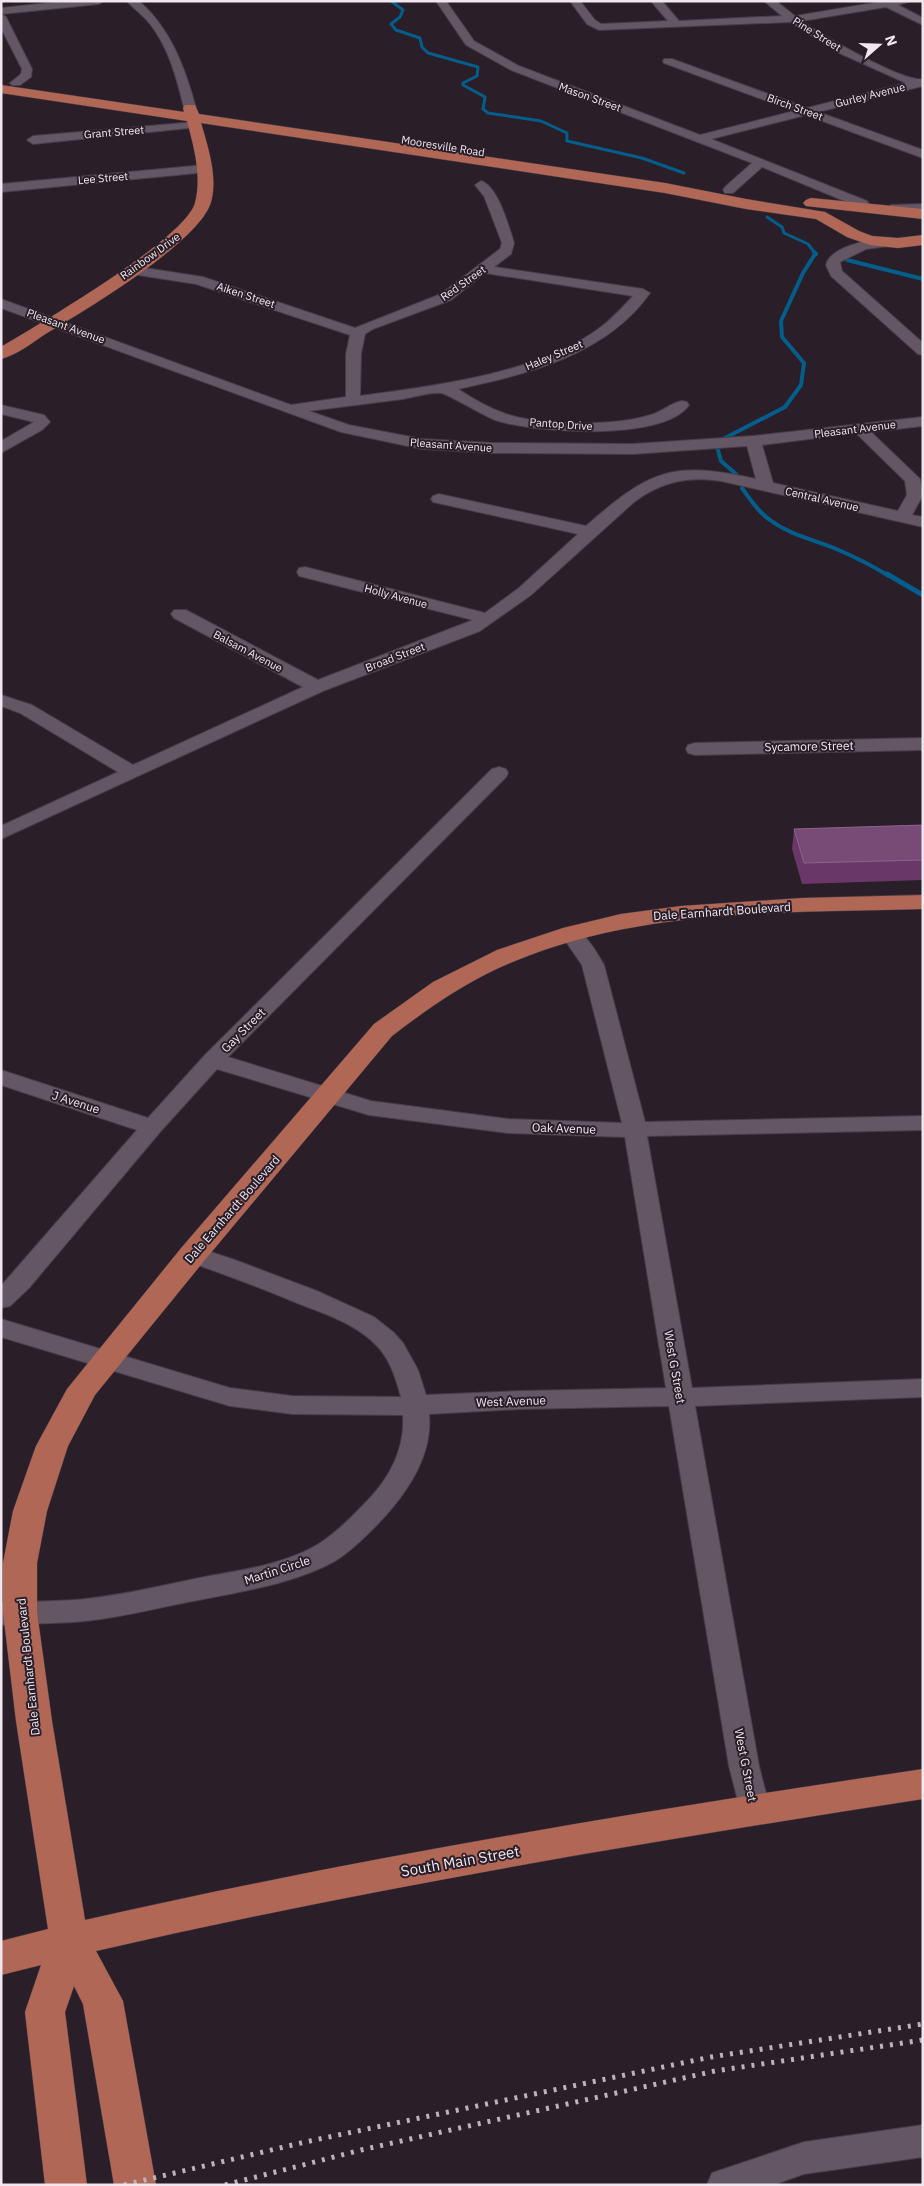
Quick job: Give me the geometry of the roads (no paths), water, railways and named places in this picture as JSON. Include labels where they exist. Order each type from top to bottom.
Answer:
[{"type":"main road","name":"Mooresville Road","points":[[1,80],[192,116],[666,188],[754,205],[815,214],[827,218],[851,238],[923,244]]},
{"type":"main road","name":"Mooresville Road","points":[[1,89],[729,190],[816,204],[888,209],[923,214]]},
{"type":"main road","name":"Rainbow Drive","points":[[1,354],[54,322],[132,270],[185,230],[198,215],[205,181],[192,116]]},
{"type":"main road","name":"Mooresville Road","points":[[851,238],[844,223],[850,216],[864,211],[888,209]]},
{"type":"main road","name":"Mooresville Road","points":[[898,242],[923,240]]},
{"type":"main road","name":"Dale Earnhardt Boulevard","points":[[136,2185],[103,2001],[69,1940],[34,1721],[11,1613],[30,1512],[52,1446],[83,1389],[193,1254],[383,1030],[420,1002],[452,982],[491,962],[529,946],[570,933],[636,918],[702,910],[923,902]]},
{"type":"main road","name":"South Main Street","points":[[1,1958],[69,1940],[455,1860],[754,1809],[923,1784]]},
{"type":"main road","name":"Dale Earnhardt Boulevard","points":[[66,2185],[45,2012],[69,1940]]},
{"type":"street","points":[[1,11],[99,1]]},
{"type":"street","name":"Rainbow Drive","points":[[132,1],[150,20],[168,45],[177,64],[192,116]]},
{"type":"street","name":"Mason Street","points":[[441,1],[470,43],[514,68],[701,138],[863,204]]},
{"type":"street","points":[[575,1],[591,22],[599,27],[793,19],[906,1]]},
{"type":"street","points":[[656,1],[676,24]]},
{"type":"street","name":"Pine Street","points":[[769,1],[793,19],[860,60],[921,83]]},
{"type":"street","points":[[888,4],[923,22]]},
{"type":"street","points":[[1,17],[27,72],[27,76],[16,83]]},
{"type":"street","name":"Birch Street","points":[[668,61],[923,154]]},
{"type":"street","name":"Gurley Avenue","points":[[701,138],[921,83]]},
{"type":"street","name":"Grant Street","points":[[33,140],[192,116]]},
{"type":"street","points":[[729,190],[760,162]]},
{"type":"street","name":"Lee Street","points":[[1,188],[204,169]]},
{"type":"street","name":"Red Street","points":[[358,332],[368,326],[435,302],[484,269],[506,251],[508,243],[490,195],[481,185]]},
{"type":"street","points":[[888,209],[923,208]]},
{"type":"street","points":[[851,238],[834,260],[834,271],[919,344]]},
{"type":"street","name":"Haley Street","points":[[288,409],[444,387],[518,370],[579,345],[604,331],[643,293],[484,269]]},
{"type":"street","name":"Aiken Street","points":[[132,270],[214,284],[358,332]]},
{"type":"street","name":"Pleasant Avenue","points":[[1,303],[288,409],[346,428],[422,444],[493,448],[634,449],[753,441],[923,421]]},
{"type":"street","points":[[353,400],[354,340],[358,332]]},
{"type":"street","name":"Pantop Drive","points":[[444,387],[480,408],[508,419],[557,425],[608,427],[642,422],[668,415],[682,405]]},
{"type":"street","points":[[1,409],[39,418],[43,422],[1,448]]},
{"type":"street","points":[[860,429],[912,479],[916,488],[914,502],[902,517]]},
{"type":"street","points":[[753,441],[766,486]]},
{"type":"street","name":"Broad Street","points":[[1,833],[317,687],[474,627],[513,600],[639,489],[667,478],[697,474],[766,486]]},
{"type":"street","name":"Central Avenue","points":[[766,486],[923,522]]},
{"type":"street","points":[[439,499],[590,532]]},
{"type":"street","name":"Holly Avenue","points":[[306,572],[487,619]]},
{"type":"street","name":"Balsam Avenue","points":[[180,614],[317,687]]},
{"type":"street","points":[[1,700],[26,709],[132,772]]},
{"type":"street","name":"Sycamore Street","points":[[695,749],[923,744]]},
{"type":"street","name":"Gay Street","points":[[1,1300],[20,1282],[152,1127],[213,1060],[499,774]]},
{"type":"street","name":"West G Street","points":[[570,933],[587,954],[593,965],[634,1130],[744,1766],[754,1809]]},
{"type":"street","name":"Oak Avenue","points":[[213,1060],[369,1108],[434,1118],[508,1126],[634,1130],[923,1123]]},
{"type":"street","name":"J Avenue","points":[[1,1077],[152,1127]]},
{"type":"street","name":"Martin Circle","points":[[11,1613],[84,1610],[238,1582],[287,1570],[324,1554],[366,1520],[395,1486],[408,1462],[416,1439],[418,1426],[414,1392],[399,1355],[371,1327],[288,1289],[193,1254]]},
{"type":"street","name":"West Avenue","points":[[1,1328],[230,1397],[292,1405],[415,1406],[520,1400],[734,1396],[923,1388]]},
{"type":"street","points":[[724,2185],[804,2158],[923,2141]]},
{"type":"waterway","points":[[391,1],[403,10],[400,17],[391,24],[396,30],[420,38],[422,47],[428,53],[478,67],[477,76],[463,83],[463,85],[485,97],[483,109],[488,113],[541,121],[567,133],[567,141],[642,158],[684,173]]},
{"type":"waterway","points":[[767,217],[782,227],[784,233],[808,244],[815,253]]},
{"type":"waterway","points":[[725,438],[785,407],[801,385],[804,363],[782,337],[781,321],[803,273],[815,254]]},
{"type":"waterway","points":[[847,260],[923,279]]},
{"type":"waterway","points":[[718,450],[721,461],[736,474]]},
{"type":"waterway","points":[[742,488],[754,505],[766,517],[778,525],[793,533],[848,554],[889,576]]},
{"type":"waterway","points":[[887,574],[923,595]]},
{"type":"railway","points":[[124,2185],[305,2142],[711,2057],[923,2024]]},
{"type":"railway","points":[[225,2185],[361,2150],[715,2071],[923,2040]]}]
